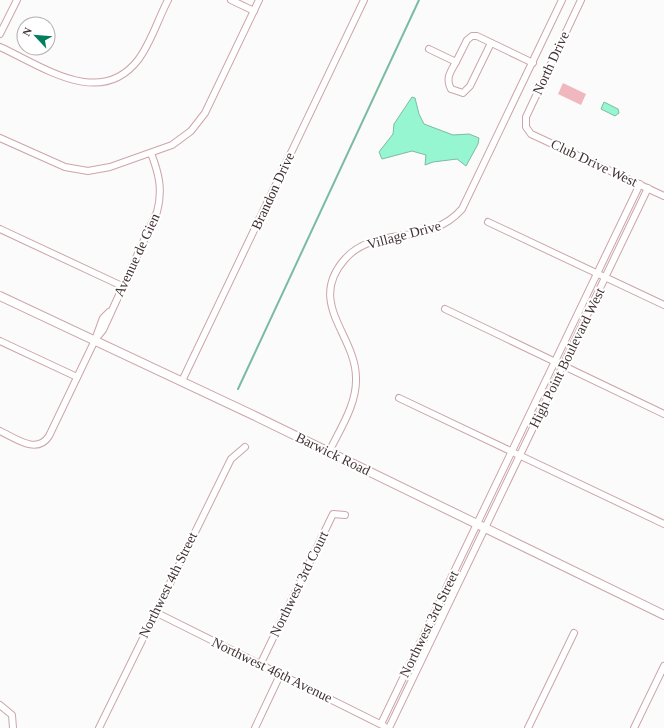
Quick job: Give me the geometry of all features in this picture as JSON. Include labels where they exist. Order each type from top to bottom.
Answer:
[{"type":"street","points":[[0,34],[17,0]]},
{"type":"street","points":[[0,47],[71,80],[90,84],[110,81],[128,70],[138,60],[168,0]]},
{"type":"street","points":[[231,0],[254,11]]},
{"type":"street","points":[[0,138],[54,163],[76,170],[99,170],[110,167],[152,153],[182,139],[198,122],[259,0]]},
{"type":"street","name":"Brandon Drive","points":[[182,381],[364,0]]},
{"type":"street","name":"Village Drive","points":[[329,452],[351,406],[356,387],[355,367],[336,323],[330,303],[332,284],[335,274],[344,259],[364,244],[430,231],[439,228],[456,217],[468,201],[562,0]]},
{"type":"street","name":"North Drive","points":[[526,127],[526,117],[581,0]]},
{"type":"street","points":[[491,43],[470,86],[463,93],[451,88],[448,84],[448,78],[467,40],[472,36],[477,36],[533,63]]},
{"type":"street","points":[[429,49],[456,62]]},
{"type":"street","name":"Club Drive West","points":[[526,127],[531,134],[664,196]]},
{"type":"street","name":"Avenue de Gien","points":[[0,431],[32,446],[42,444],[49,436],[95,340],[97,330],[103,318],[112,309],[157,212],[160,202],[161,182],[152,153]]},
{"type":"street","name":"High Point Boulevard West","points":[[477,524],[640,184]]},
{"type":"street","name":"High Point Boulevard West","points":[[486,528],[648,188]]},
{"type":"street","points":[[488,222],[664,305]]},
{"type":"street","points":[[0,229],[122,286]]},
{"type":"street","name":"Barwick Road","points":[[0,296],[182,381],[664,615]]},
{"type":"street","points":[[445,309],[664,414]]},
{"type":"street","points":[[0,341],[78,377]]},
{"type":"street","points":[[399,398],[664,524]]},
{"type":"street","name":"Northwest 4th Street","points":[[99,728],[231,459],[245,447]]},
{"type":"street","name":"Northwest 3rd Court","points":[[260,665],[333,514],[345,515]]},
{"type":"street","name":"Northwest 3rd Street","points":[[381,724],[477,524]]},
{"type":"street","name":"Northwest 3rd Street","points":[[389,728],[486,528]]},
{"type":"street","name":"Northwest 46th Avenue","points":[[155,612],[389,728]]},
{"type":"street","points":[[528,728],[574,633]]},
{"type":"street","points":[[634,728],[664,666]]},
{"type":"street","points":[[255,728],[280,675]]},
{"type":"street","points":[[0,705],[9,711],[14,720],[13,728]]},
{"type":"shaded area","points":[[563,83],[586,94],[581,105],[558,94]]},
{"type":"shaded area","points":[[412,97],[415,98],[419,114],[424,124],[453,135],[469,134],[479,138],[478,144],[466,166],[457,159],[433,162],[425,165],[426,155],[412,151],[382,159],[379,152],[393,134],[394,124]]},
{"type":"shaded area","points":[[604,102],[618,109],[619,113],[615,116],[601,109]]},
{"type":"waterway","points":[[238,389],[419,0]]}]
